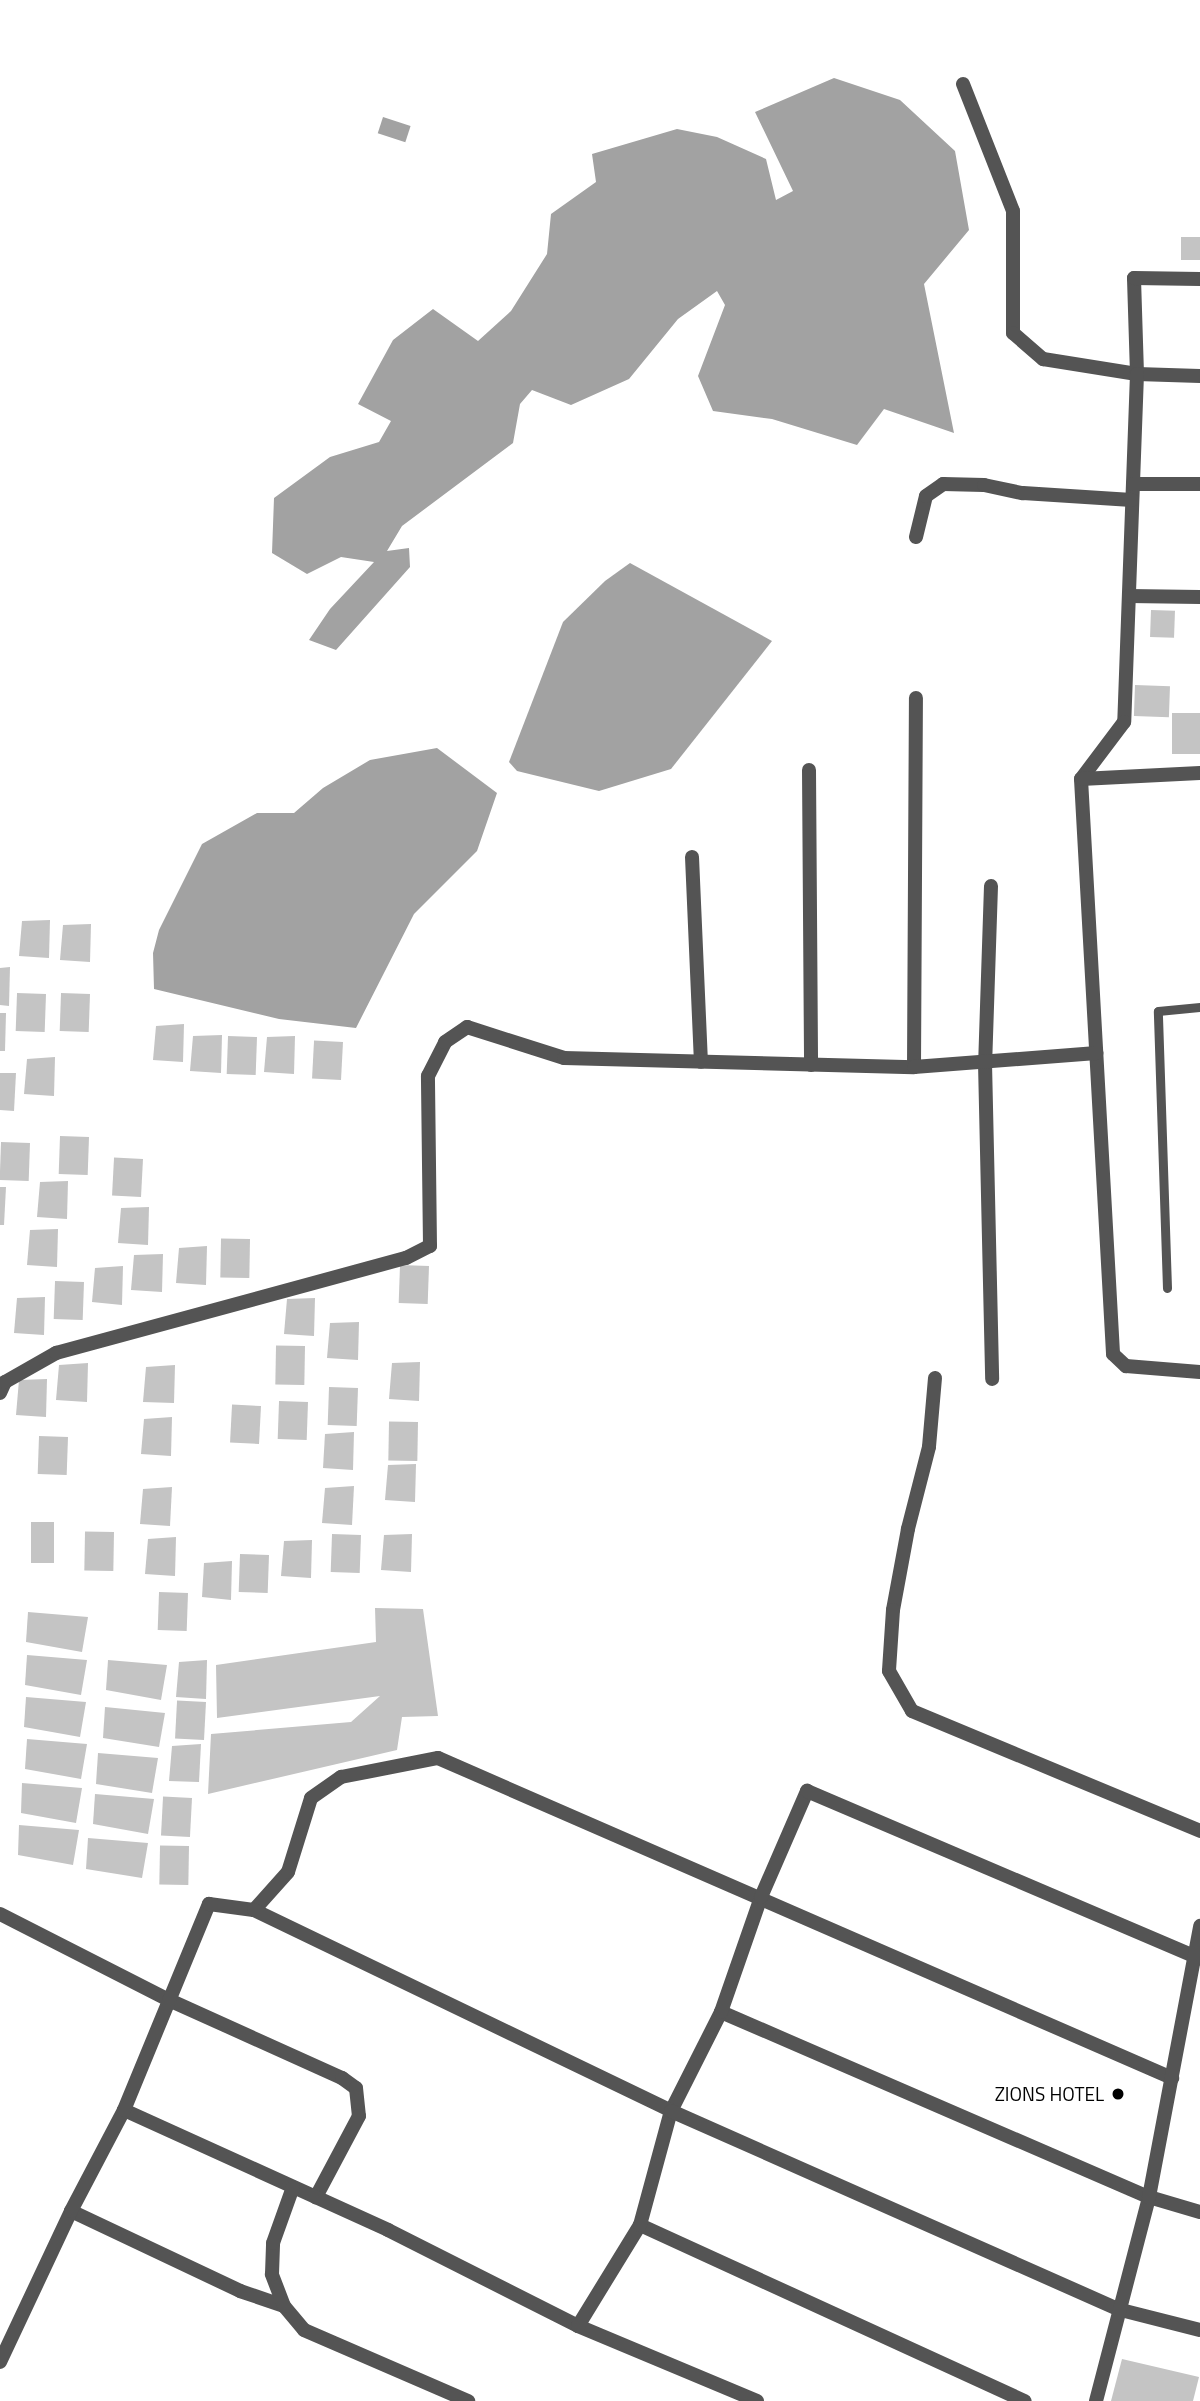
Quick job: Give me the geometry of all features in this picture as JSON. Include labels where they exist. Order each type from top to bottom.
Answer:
[{"type":"street","points":[[963,84],[1013,211],[1013,333],[1043,359],[1137,374],[1200,376]]},
{"type":"street","points":[[1200,279],[1134,278],[1137,374],[1124,722],[1081,779],[1113,1354],[1126,1366],[1200,1372]]},
{"type":"street","points":[[916,537],[926,496],[943,484],[984,485],[1023,493],[1132,500]]},
{"type":"street","points":[[1133,484],[1200,484]]},
{"type":"street","points":[[1129,596],[1200,597]]},
{"type":"street","points":[[914,1067],[916,698]]},
{"type":"street","points":[[809,770],[811,1065]]},
{"type":"street","points":[[1081,779],[1200,773]]},
{"type":"street","points":[[692,857],[701,1062]]},
{"type":"street","points":[[991,886],[985,1063],[992,1380]]},
{"type":"street","points":[[0,1393],[5,1382],[56,1353],[406,1258],[430,1246],[428,1076],[445,1042],[467,1027],[564,1058],[914,1067],[1096,1052]]},
{"type":"street","points":[[935,1378],[929,1447],[908,1529],[893,1610],[889,1671],[912,1711],[1200,1831]]},
{"type":"street","points":[[254,1909],[288,1872],[311,1798],[341,1777],[438,1758],[1172,2078]]},
{"type":"street","points":[[578,2326],[640,2225],[671,2111],[721,2012],[761,1897],[807,1791],[1197,1958]]},
{"type":"street","points":[[0,2362],[71,2211],[124,2110],[209,1904],[254,1909],[671,2111],[1121,2310],[1200,2330]]},
{"type":"street","points":[[0,1914],[169,2000],[342,2078],[356,2088],[359,2116],[316,2197]]},
{"type":"street","points":[[1096,2401],[1149,2197],[1197,1958],[1200,1926]]},
{"type":"street","points":[[721,2012],[1149,2197],[1200,2212]]},
{"type":"street","points":[[124,2110],[316,2197],[578,2326],[757,2401]]},
{"type":"street","points":[[292,2187],[273,2243],[272,2274],[284,2306],[304,2330],[468,2401]]},
{"type":"street","points":[[71,2211],[240,2291],[284,2306]]},
{"type":"street","points":[[640,2225],[1025,2401]]},
{"type":"lane","points":[[1167,1288],[1158,1011],[1200,1007]]},
{"type":"shaded area","points":[[834,78],[900,100],[955,151],[969,230],[924,284],[954,433],[884,409],[857,445],[772,419],[713,411],[698,376],[725,305],[717,291],[678,319],[629,379],[571,405],[532,390],[520,404],[513,443],[402,526],[387,551],[409,548],[410,567],[336,650],[309,640],[330,609],[374,562],[341,557],[307,574],[272,553],[274,498],[330,457],[379,442],[391,421],[358,404],[393,340],[433,309],[478,341],[511,311],[547,254],[551,214],[596,182],[592,154],[677,129],[717,137],[766,159],[776,200],[793,191],[755,112]]},
{"type":"shaded area","points":[[383,117],[411,126],[405,142],[378,133]]},
{"type":"shaded area","points":[[630,563],[772,641],[671,769],[599,791],[517,771],[509,762],[563,622],[605,581]]},
{"type":"shaded area","points":[[437,748],[497,793],[477,851],[414,914],[356,1028],[279,1019],[154,989],[153,953],[159,930],[202,844],[257,813],[294,813],[323,788],[370,760]]},
{"type":"building","points":[[1181,237],[1200,237],[1200,260],[1181,260]]},
{"type":"building","points":[[1151,610],[1175,611],[1174,638],[1150,637]]},
{"type":"building","points":[[1135,685],[1170,686],[1169,717],[1134,716]]},
{"type":"building","points":[[1172,713],[1200,713],[1200,754],[1172,754]]},
{"type":"building","points":[[50,920],[49,958],[19,956],[22,921]]},
{"type":"building","points":[[91,924],[90,962],[60,960],[63,925]]},
{"type":"building","points":[[10,967],[9,1006],[0,1005],[0,968]]},
{"type":"building","points":[[17,993],[46,994],[45,1032],[16,1031]]},
{"type":"building","points":[[61,993],[90,994],[89,1032],[60,1031]]},
{"type":"building","points":[[0,1013],[6,1013],[5,1051],[0,1051]]},
{"type":"building","points":[[184,1024],[183,1062],[153,1060],[156,1026]]},
{"type":"building","points":[[222,1035],[221,1073],[190,1071],[193,1036]]},
{"type":"building","points":[[228,1036],[257,1037],[256,1075],[227,1074]]},
{"type":"building","points":[[295,1036],[294,1074],[264,1072],[267,1037]]},
{"type":"building","points":[[314,1040],[343,1042],[341,1080],[312,1078]]},
{"type":"building","points":[[55,1057],[54,1096],[24,1094],[27,1059]]},
{"type":"building","points":[[0,1073],[16,1073],[14,1111],[0,1110]]},
{"type":"building","points":[[60,1136],[89,1137],[88,1175],[59,1174]]},
{"type":"building","points":[[1,1142],[30,1143],[29,1181],[0,1180]]},
{"type":"building","points":[[114,1157],[143,1159],[141,1197],[112,1195]]},
{"type":"building","points":[[68,1181],[67,1219],[37,1217],[40,1182]]},
{"type":"building","points":[[0,1187],[6,1187],[4,1225],[0,1225]]},
{"type":"building","points":[[149,1207],[148,1245],[118,1243],[121,1208]]},
{"type":"building","points":[[58,1229],[57,1267],[27,1265],[30,1230]]},
{"type":"building","points":[[221,1238],[250,1239],[249,1278],[220,1277]]},
{"type":"building","points":[[207,1246],[206,1285],[176,1283],[179,1248]]},
{"type":"building","points":[[163,1254],[162,1292],[131,1290],[134,1255]]},
{"type":"building","points":[[400,1265],[429,1266],[428,1304],[399,1303]]},
{"type":"building","points":[[123,1266],[122,1305],[92,1302],[95,1268]]},
{"type":"building","points":[[55,1281],[84,1282],[83,1320],[54,1319]]},
{"type":"building","points":[[45,1297],[44,1335],[14,1333],[17,1298]]},
{"type":"building","points":[[315,1298],[314,1336],[284,1334],[287,1299]]},
{"type":"building","points":[[359,1322],[358,1360],[327,1358],[330,1323]]},
{"type":"building","points":[[276,1345],[305,1346],[304,1385],[275,1384]]},
{"type":"building","points":[[420,1362],[419,1401],[389,1399],[392,1363]]},
{"type":"building","points":[[88,1363],[87,1402],[56,1400],[59,1365]]},
{"type":"building","points":[[175,1365],[174,1403],[143,1402],[146,1367]]},
{"type":"building","points":[[47,1379],[46,1417],[16,1415],[19,1380]]},
{"type":"building","points":[[329,1387],[358,1388],[357,1426],[328,1425]]},
{"type":"building","points":[[279,1401],[308,1402],[307,1440],[278,1439]]},
{"type":"building","points":[[232,1404],[261,1406],[259,1444],[230,1442]]},
{"type":"building","points":[[172,1417],[171,1456],[141,1454],[144,1419]]},
{"type":"building","points":[[389,1421],[418,1422],[417,1461],[388,1460]]},
{"type":"building","points":[[354,1432],[353,1470],[323,1468],[325,1434]]},
{"type":"building","points":[[39,1436],[68,1437],[67,1475],[38,1474]]},
{"type":"building","points":[[416,1464],[415,1502],[385,1500],[388,1465]]},
{"type":"building","points":[[354,1486],[352,1525],[322,1523],[325,1488]]},
{"type":"building","points":[[172,1487],[170,1526],[140,1524],[143,1489]]},
{"type":"building","points":[[31,1522],[54,1522],[54,1563],[31,1563]]},
{"type":"building","points":[[85,1531],[114,1532],[113,1571],[84,1570]]},
{"type":"building","points":[[332,1534],[361,1535],[360,1573],[331,1572]]},
{"type":"building","points":[[412,1534],[411,1572],[381,1570],[384,1535]]},
{"type":"building","points":[[176,1537],[175,1576],[145,1574],[148,1539]]},
{"type":"building","points":[[312,1540],[311,1578],[281,1576],[284,1541]]},
{"type":"building","points":[[240,1554],[269,1555],[268,1593],[239,1592]]},
{"type":"building","points":[[232,1561],[231,1600],[202,1597],[204,1563]]},
{"type":"building","points":[[159,1592],[188,1593],[187,1631],[158,1630]]},
{"type":"building","points":[[375,1608],[423,1609],[438,1716],[402,1717],[397,1750],[208,1794],[211,1734],[351,1722],[380,1696],[217,1718],[216,1665],[376,1642]]},
{"type":"building","points":[[28,1612],[88,1617],[82,1652],[26,1642]]},
{"type":"building","points":[[27,1655],[87,1660],[81,1695],[25,1685]]},
{"type":"building","points":[[108,1660],[167,1665],[161,1700],[106,1690]]},
{"type":"building","points":[[207,1660],[206,1699],[176,1697],[179,1662]]},
{"type":"building","points":[[26,1697],[86,1702],[80,1737],[24,1727]]},
{"type":"building","points":[[177,1700],[206,1702],[204,1740],[175,1738]]},
{"type":"building","points":[[105,1707],[165,1713],[159,1747],[103,1738]]},
{"type":"building","points":[[27,1739],[87,1744],[81,1779],[25,1769]]},
{"type":"building","points":[[201,1744],[199,1782],[169,1781],[172,1746]]},
{"type":"building","points":[[98,1753],[158,1758],[152,1793],[96,1784]]},
{"type":"building","points":[[22,1783],[82,1788],[76,1823],[21,1813]]},
{"type":"building","points":[[95,1794],[154,1799],[148,1834],[93,1824]]},
{"type":"building","points":[[163,1796],[192,1798],[190,1837],[161,1835]]},
{"type":"building","points":[[19,1825],[79,1830],[73,1865],[18,1855]]},
{"type":"building","points":[[88,1838],[148,1843],[142,1878],[86,1869]]},
{"type":"building","points":[[160,1845],[189,1846],[188,1885],[159,1884]]},
{"type":"building","points":[[1122,2359],[1199,2377],[1193,2401],[1111,2401]]},
{"type":"place","name":"ZIONS HOTEL","points":[[1118,2094]]}]
